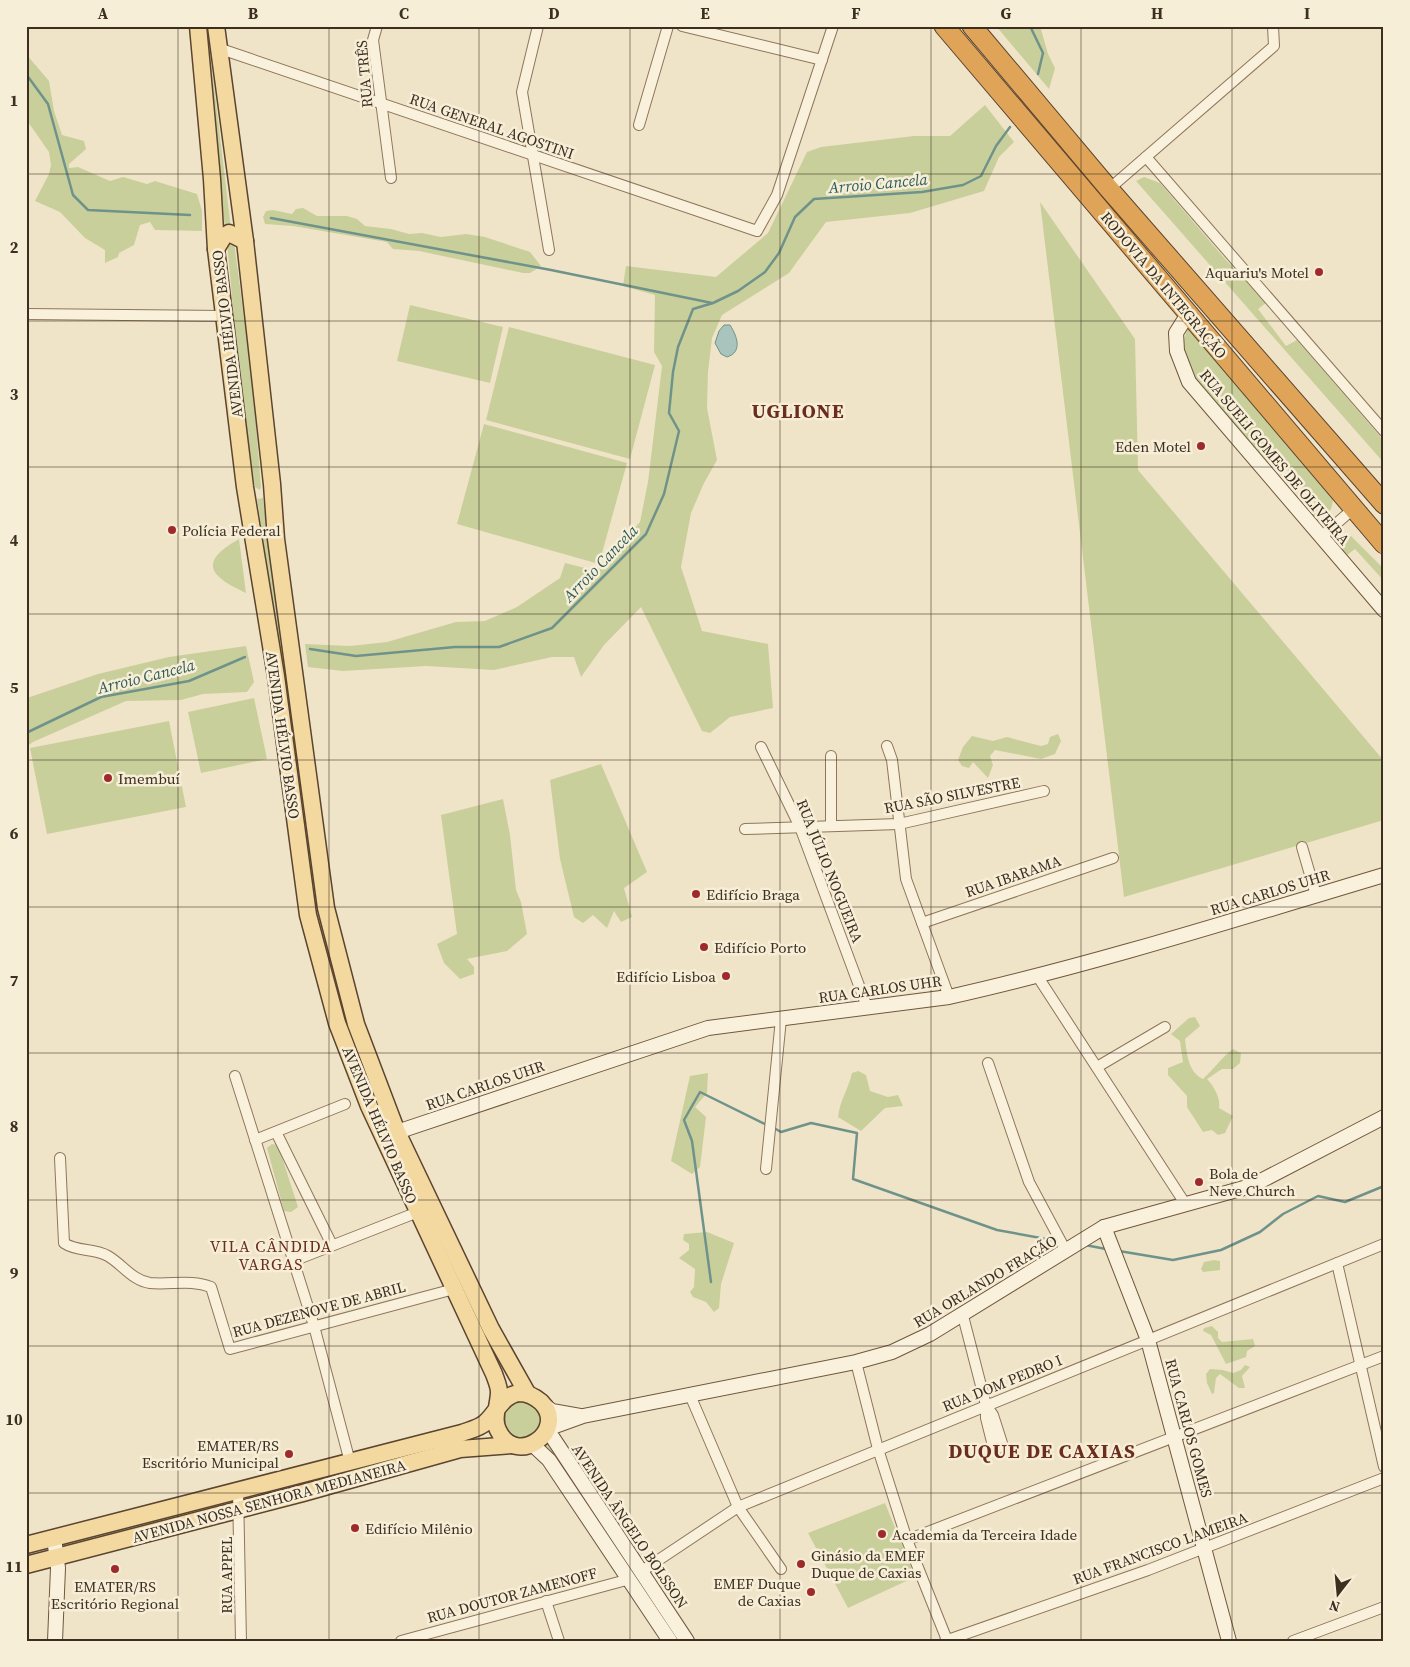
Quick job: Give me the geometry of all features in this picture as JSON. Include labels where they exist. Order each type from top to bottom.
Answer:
[{"type":"highway","name":"RODOVIA DA INTEGRAÇÃO","points":[[944,26],[1384,544]]},
{"type":"highway","name":"RODOVIA DA INTEGRAÇÃO","points":[[972,26],[1109,189],[1378,497]]},
{"type":"highway","points":[[1094,202],[1109,189]]},
{"type":"highway","points":[[1353,509],[1378,497]]},
{"type":"main road","name":"AVENIDA HÉLVIO BASSO","points":[[198,26],[212,179],[216,249],[245,487],[276,676],[308,915],[337,1023],[390,1135],[526,1393]]},
{"type":"main road","name":"AVENIDA HÉLVIO BASSO","points":[[216,26],[245,241],[272,484],[276,539],[326,908],[356,1024],[390,1135],[418,1212],[494,1374],[498,1387],[497,1408]]},
{"type":"main road","points":[[216,249],[229,233],[245,241]]},
{"type":"main road","points":[[245,487],[259,494],[268,489],[272,484]]},
{"type":"main road","points":[[518,1393],[526,1393],[543,1404],[548,1414],[547,1429],[533,1445],[512,1445],[503,1438],[497,1429],[497,1408],[507,1398],[518,1393]]},
{"type":"main road","name":"AVENIDA NOSSA SENHORA MEDIANEIRA","points":[[26,1545],[475,1428],[486,1423],[497,1408]]},
{"type":"main road","name":"AVENIDA NOSSA SENHORA MEDIANEIRA","points":[[26,1565],[460,1449],[512,1445]]},
{"type":"main road","points":[[350,1462],[355,1478]]},
{"type":"street","name":"RUA TRÊS","points":[[377,26],[373,40],[391,178]]},
{"type":"street","points":[[538,26],[522,92],[549,250]]},
{"type":"street","points":[[639,125],[668,26]]},
{"type":"street","points":[[682,26],[822,60],[833,26]]},
{"type":"street","points":[[1109,189],[1274,46],[1273,26]]},
{"type":"street","name":"RUA GENERAL AGOSTINI","points":[[218,48],[757,231],[777,195],[822,60]]},
{"type":"street","points":[[1146,157],[1384,431]]},
{"type":"street","points":[[26,314],[224,316]]},
{"type":"street","name":"RUA SUELI GOMES DE OLIVEIRA","points":[[1188,314],[1176,334],[1177,351],[1189,382],[1384,610]]},
{"type":"street","points":[[1321,537],[1353,509]]},
{"type":"street","points":[[887,746],[892,760],[906,879],[949,996]]},
{"type":"street","name":"RUA JÚLIO NOGUEIRA","points":[[761,747],[800,827],[867,1007]]},
{"type":"street","points":[[831,756],[831,826]]},
{"type":"street","name":"RUA SÃO SILVESTRE","points":[[745,829],[900,824],[1044,791]]},
{"type":"street","points":[[1302,847],[1316,895]]},
{"type":"street","name":"RUA IBARAMA","points":[[922,923],[1113,858]]},
{"type":"street","name":"RUA CARLOS UHR","points":[[390,1135],[708,1028],[949,996],[1038,977],[1384,875]]},
{"type":"street","points":[[1038,977],[1186,1205]]},
{"type":"street","points":[[766,1169],[781,1019]]},
{"type":"street","points":[[1097,1067],[1165,1027]]},
{"type":"street","points":[[988,1063],[1028,1182],[1066,1251]]},
{"type":"street","points":[[234,1076],[314,1326],[350,1462]]},
{"type":"street","points":[[255,1140],[345,1104]]},
{"type":"street","name":"RUA ORLANDO FRAÇÃO","points":[[547,1429],[584,1416],[856,1362],[892,1352],[963,1316],[1104,1227],[1251,1186],[1384,1116]]},
{"type":"street","points":[[276,1132],[332,1245]]},
{"type":"street","name":"RUA DEZENOVE DE ABRIL","points":[[60,1158],[64,1243],[71,1248],[107,1255],[137,1279],[148,1283],[199,1282],[211,1287],[230,1349],[454,1289]]},
{"type":"street","points":[[293,1261],[418,1212]]},
{"type":"street","name":"RUA CARLOS GOMES","points":[[1104,1227],[1148,1340],[1229,1641]]},
{"type":"street","name":"RUA DOM PEDRO I","points":[[642,1571],[738,1507],[1384,1244]]},
{"type":"street","points":[[1337,1263],[1384,1467]]},
{"type":"street","points":[[963,1316],[986,1406]]},
{"type":"street","points":[[907,1540],[1384,1356]]},
{"type":"street","points":[[856,1362],[878,1450],[907,1540],[946,1640]]},
{"type":"street","points":[[690,1395],[738,1507],[782,1569]]},
{"type":"street","name":"RUA ORLANDO FRAÇÃO","points":[[543,1404],[552,1410],[584,1416]]},
{"type":"street","name":"AVENIDA ÂNGELO BOLSSON","points":[[547,1429],[687,1641]]},
{"type":"street","name":"AVENIDA ÂNGELO BOLSSON","points":[[533,1445],[550,1460],[670,1641]]},
{"type":"street","name":"RUA FRANCISCO LAMEIRA","points":[[946,1640],[1204,1548],[1384,1478]]},
{"type":"street","name":"RUA APPEL","points":[[238,1491],[240,1509],[241,1641]]},
{"type":"street","points":[[54,1538],[58,1568],[55,1641]]},
{"type":"street","points":[[630,1579],[642,1571]]},
{"type":"street","name":"RUA DOUTOR ZAMENOFF","points":[[401,1641],[423,1638],[546,1601],[630,1579]]},
{"type":"street","points":[[546,1601],[559,1641]]},
{"type":"street","points":[[1293,1641],[1384,1607]]},
{"type":"green space","points":[[204,26],[207,26],[231,229],[225,229]]},
{"type":"green space","points":[[996,26],[1040,26],[1048,54],[1055,68],[1049,89]]},
{"type":"green space","points":[[26,54],[49,81],[54,111],[62,135],[84,141],[86,149],[69,164],[69,168],[78,167],[110,181],[123,177],[147,184],[155,181],[197,194],[202,211],[202,231],[155,230],[150,222],[140,225],[134,245],[119,253],[118,257],[105,263],[105,250],[85,238],[60,212],[35,201],[49,174],[51,165],[49,152],[26,119]]},
{"type":"green space","points":[[985,105],[1014,142],[999,157],[984,191],[910,213],[826,222],[789,273],[722,315],[712,338],[708,372],[707,408],[717,460],[704,483],[691,513],[681,567],[702,631],[768,644],[773,708],[730,717],[710,733],[702,731],[641,607],[604,645],[581,677],[574,657],[552,657],[494,670],[426,666],[343,671],[308,667],[305,644],[350,646],[387,642],[456,622],[485,621],[517,607],[560,578],[565,563],[593,570],[602,564],[640,522],[648,482],[662,366],[654,352],[655,295],[623,286],[626,266],[716,277],[768,233],[807,152],[821,147],[914,136],[950,136]]},
{"type":"green space","points":[[1144,177],[1160,183],[1226,260],[1267,302],[1258,309],[1286,346],[1297,340],[1384,441],[1384,463],[1136,181]]},
{"type":"green space","points":[[1040,202],[1135,339],[1138,470],[1384,761],[1384,820],[1124,897]]},
{"type":"green space","points":[[303,208],[317,216],[347,216],[357,219],[365,226],[391,229],[409,234],[422,233],[441,237],[466,234],[485,237],[530,252],[541,266],[530,273],[523,273],[419,251],[393,249],[387,242],[293,226],[265,224],[263,217],[266,211],[273,210],[292,214],[296,209]]},
{"type":"green space","points":[[227,242],[234,242],[253,385],[260,490],[255,487],[240,386]]},
{"type":"green space","points":[[410,305],[503,327],[490,383],[397,361]]},
{"type":"green space","points":[[509,327],[655,365],[630,459],[486,420]]},
{"type":"green space","points":[[1188,328],[1333,500],[1332,507],[1327,514],[1317,519],[1311,515],[1319,508],[1276,456],[1267,463],[1209,396],[1190,368],[1185,357],[1184,342]]},
{"type":"green space","points":[[484,424],[627,463],[599,564],[457,524]]},
{"type":"green space","points":[[263,498],[302,811],[316,886],[347,1015],[376,1097],[373,1098],[343,1017],[326,954],[301,825],[257,499]]},
{"type":"green space","points":[[1351,536],[1384,569],[1384,581],[1355,549],[1347,555],[1341,548],[1345,539]]},
{"type":"green space","points":[[239,539],[246,593],[224,581],[213,568],[213,562],[218,555],[226,547]]},
{"type":"green space","points":[[246,646],[254,682],[247,692],[203,694],[181,700],[126,701],[33,742],[26,747],[27,698],[98,674],[169,657]]},
{"type":"green space","points":[[254,698],[267,759],[201,773],[188,712]]},
{"type":"green space","name":"Imembuí","points":[[169,721],[186,807],[47,834],[30,748]]},
{"type":"green space","points":[[1058,734],[1061,741],[1055,754],[1041,759],[995,750],[990,756],[993,765],[988,778],[973,762],[969,768],[962,766],[958,760],[963,747],[972,736],[993,741],[1007,737],[1041,746],[1048,744],[1050,737]]},
{"type":"green space","points":[[601,764],[647,872],[624,888],[632,917],[621,922],[614,911],[607,928],[593,915],[583,923],[574,917],[560,859],[550,780]]},
{"type":"green space","points":[[503,799],[510,835],[516,890],[521,902],[527,934],[507,951],[467,959],[474,967],[474,974],[460,979],[444,963],[437,944],[457,934],[441,815]]},
{"type":"green space","points":[[1195,1017],[1200,1026],[1185,1039],[1189,1062],[1198,1076],[1203,1079],[1233,1049],[1241,1053],[1240,1063],[1233,1069],[1222,1069],[1207,1079],[1216,1093],[1219,1108],[1233,1116],[1225,1133],[1218,1135],[1212,1130],[1203,1132],[1187,1107],[1187,1096],[1168,1075],[1168,1068],[1183,1062],[1180,1041],[1171,1034],[1189,1018]]},
{"type":"green space","points":[[858,1071],[866,1075],[870,1091],[888,1097],[898,1095],[903,1106],[885,1108],[861,1131],[838,1117],[840,1105],[852,1073]]},
{"type":"green space","points":[[708,1073],[707,1093],[695,1107],[706,1117],[700,1167],[692,1174],[671,1161],[690,1076]]},
{"type":"green space","points":[[272,1144],[278,1145],[298,1207],[291,1212],[284,1211],[267,1148]]},
{"type":"green space","points":[[707,1232],[734,1243],[721,1284],[719,1308],[714,1312],[706,1302],[693,1297],[690,1292],[694,1287],[695,1269],[679,1258],[689,1250],[689,1244],[683,1240],[684,1234]]},
{"type":"green space","points":[[1220,1261],[1220,1270],[1203,1272],[1201,1269],[1204,1262]]},
{"type":"green space","points":[[1212,1326],[1218,1332],[1218,1338],[1222,1342],[1253,1339],[1255,1346],[1247,1351],[1246,1357],[1226,1364],[1211,1335],[1203,1331],[1204,1328]]},
{"type":"green space","points":[[1245,1365],[1250,1367],[1242,1376],[1245,1388],[1239,1388],[1220,1374],[1216,1378],[1214,1393],[1212,1394],[1207,1383],[1206,1374],[1210,1369],[1233,1373],[1241,1370]]},
{"type":"green space","points":[[522,1401],[535,1407],[541,1420],[535,1433],[522,1439],[509,1433],[503,1420],[509,1407]]},
{"type":"green space","points":[[551,1440],[621,1552],[543,1445]]},
{"type":"green space","points":[[230,1501],[231,1508],[63,1549],[59,1544]]},
{"type":"green space","points":[[885,1503],[915,1577],[848,1608],[808,1533]]},
{"type":"water","points":[[724,325],[730,325],[737,343],[735,351],[727,357],[721,354],[715,343],[719,331]]},
{"type":"waterway","name":"Arroio Cancela","points":[[1030,26],[1043,53],[1038,74]]},
{"type":"waterway","points":[[26,74],[48,104],[73,195],[88,210],[190,215]]},
{"type":"waterway","name":"Arroio Cancela","points":[[310,649],[356,656],[455,647],[499,647],[552,628],[646,534],[664,494],[679,431],[669,413],[673,372],[678,347],[693,309],[713,303],[738,291],[765,272],[779,253],[795,217],[814,199],[922,192],[963,185],[981,176],[996,146],[1010,127]]},
{"type":"waterway","points":[[271,218],[551,270],[712,303]]},
{"type":"waterway","name":"Arroio Cancela","points":[[26,733],[101,697],[189,681],[245,657]]},
{"type":"waterway","points":[[711,1282],[692,1141],[684,1120],[700,1092],[767,1125]]},
{"type":"waterway","points":[[774,1128],[781,1132],[811,1123],[857,1133],[853,1179],[997,1230],[1057,1241]]},
{"type":"waterway","points":[[1119,1251],[1173,1260],[1221,1250],[1260,1232],[1283,1214],[1318,1196],[1345,1202],[1384,1186]]},
{"type":"waterway","points":[[1085,1245],[1106,1249]]},
{"type":"place","name":"Aquariu's Motel","points":[[1319,272]]},
{"type":"place","name":"Eden Motel","points":[[1201,446]]},
{"type":"place","name":"Polícia Federal","points":[[172,530]]},
{"type":"place","name":"Imembuí","points":[[108,778]]},
{"type":"place","name":"Edifício Braga","points":[[696,894]]},
{"type":"place","name":"Edifício Porto","points":[[704,947]]},
{"type":"place","name":"Edifício Lisboa","points":[[726,976]]},
{"type":"place","name":"Bola de Neve Church","points":[[1199,1182]]},
{"type":"place","name":"EMATER/RS Escritório Municipal","points":[[289,1454]]},
{"type":"place","name":"Edifício Milênio","points":[[355,1528]]},
{"type":"place","name":"Academia da Terceira Idade","points":[[882,1534]]},
{"type":"place","name":"Ginásio da EMEF Duque de Caxias","points":[[801,1564]]},
{"type":"place","name":"EMATER/RS Escritório Regional","points":[[115,1569]]},
{"type":"place","name":"EMEF Duque de Caxias","points":[[811,1592]]},
{"type":"district","name":"UGLIONE","points":[[798,411]]},
{"type":"district","name":"VILA CÂNDIDA VARGAS","points":[[271,1255]]},
{"type":"district","name":"DUQUE DE CAXIAS","points":[[1042,1451]]}]
